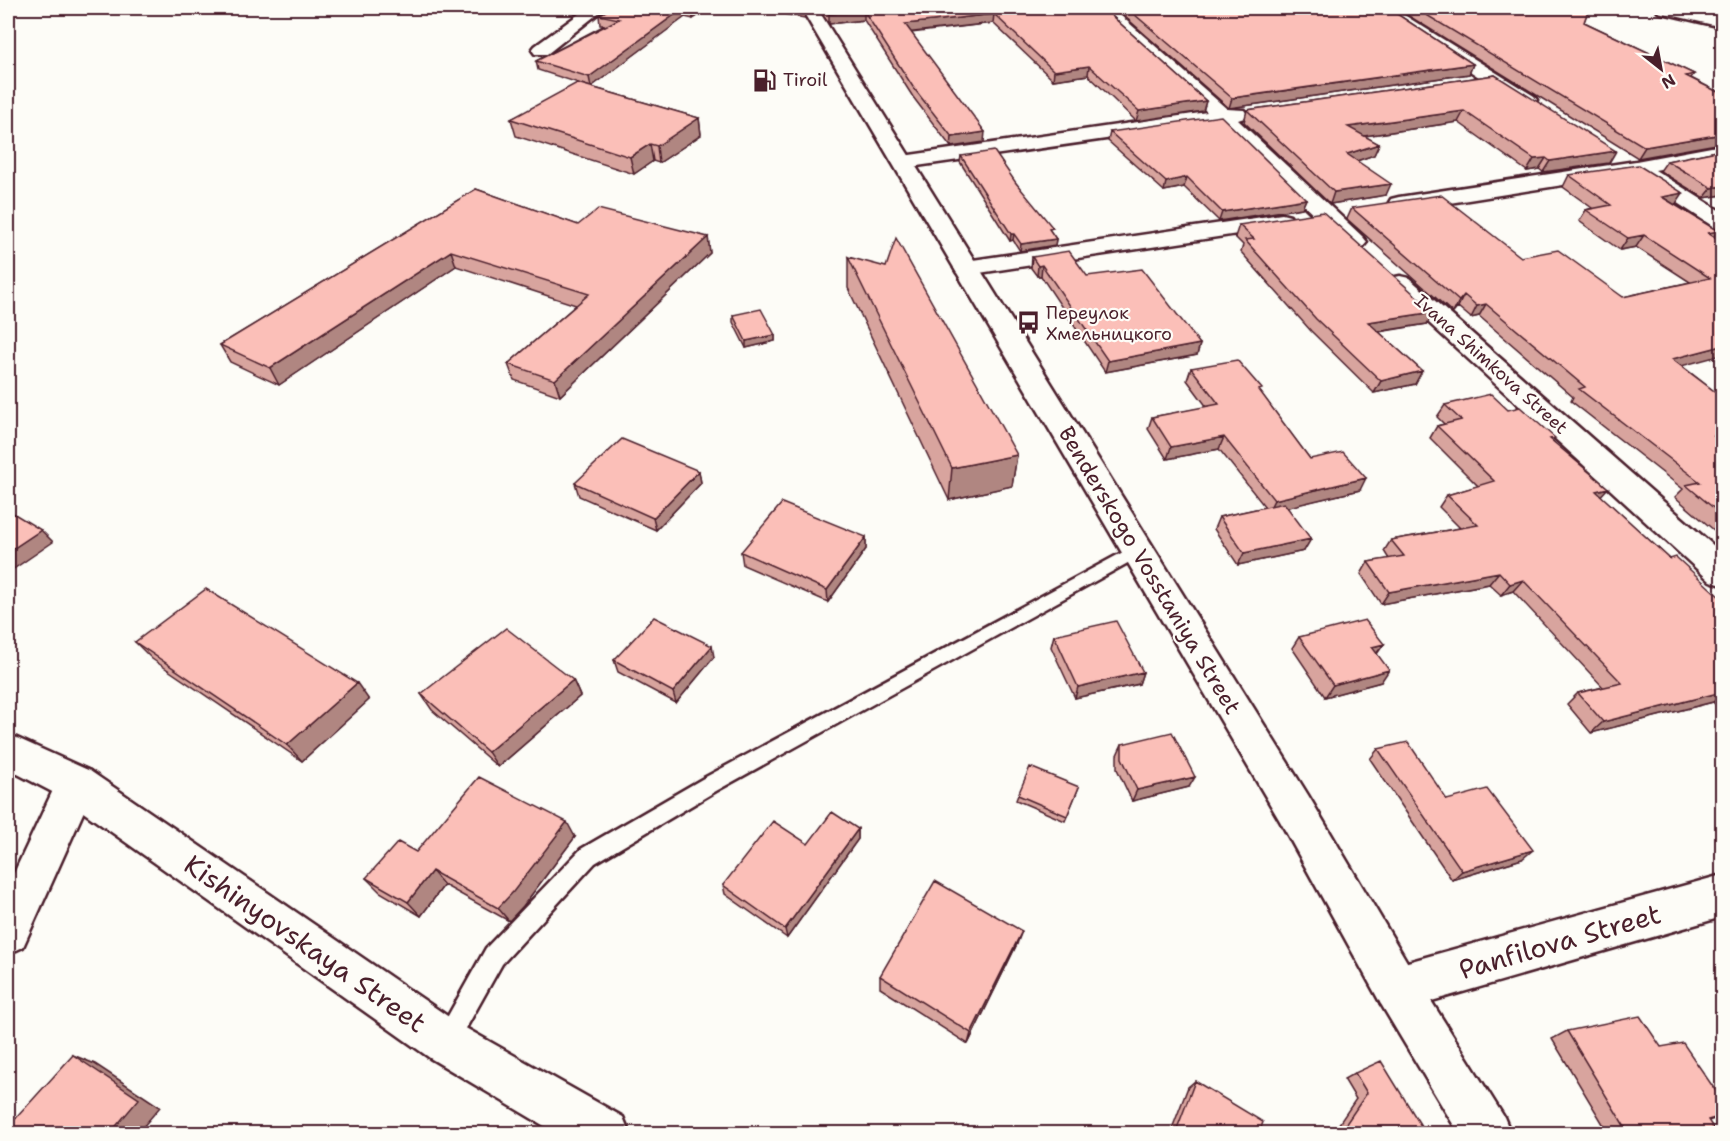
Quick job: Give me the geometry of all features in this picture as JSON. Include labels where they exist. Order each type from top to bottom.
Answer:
[{"type":"street","points":[[541,50],[597,8]]},
{"type":"street","name":"Benderskogo Vosstaniya Street","points":[[809,8],[1294,808],[1397,988],[1487,1134]]},
{"type":"street","name":"Ivana Shimkova Street","points":[[1103,8],[1223,116],[1336,213],[1378,263],[1722,572]]},
{"type":"street","points":[[1382,8],[1539,108]]},
{"type":"street","points":[[1664,8],[1722,22]]},
{"type":"street","points":[[1468,81],[1491,78]]},
{"type":"street","points":[[903,162],[1258,111]]},
{"type":"street","points":[[1607,149],[1722,222]]},
{"type":"street","points":[[1383,206],[1636,167],[1722,151]]},
{"type":"street","points":[[966,268],[1336,213]]},
{"type":"street","name":"Kishinyovskaya Street","points":[[8,751],[76,784],[446,1042],[606,1134]]},
{"type":"street","points":[[8,932],[76,784]]},
{"type":"street","name":"Panfilova Street","points":[[1397,988],[1722,896]]},
{"type":"lane","points":[[446,1042],[494,956],[588,856],[709,785],[1138,550]]},
{"type":"building","points":[[611,8],[684,8],[589,77],[536,61],[619,19],[599,15]]},
{"type":"building","points":[[824,8],[1103,8],[1206,101],[1139,111],[1089,66],[1054,71],[994,14],[905,24],[985,132],[952,137],[913,87],[864,11],[829,14]]},
{"type":"building","points":[[1127,8],[1388,8],[1473,64],[1232,98]]},
{"type":"building","points":[[1415,8],[1589,8],[1584,22],[1694,74],[1686,76],[1722,94],[1722,134],[1645,147]]},
{"type":"building","points":[[1495,75],[1616,151],[1550,161],[1546,158],[1534,159],[1464,111],[1348,127],[1379,144],[1347,154],[1391,184],[1334,192],[1247,110]]},
{"type":"building","points":[[577,83],[699,118],[657,146],[650,144],[630,157],[511,119]]},
{"type":"building","points":[[1221,116],[1306,199],[1222,212],[1187,177],[1166,182],[1110,132]]},
{"type":"building","points":[[1722,150],[1722,186],[1712,188],[1667,161]]},
{"type":"building","points":[[994,151],[1016,183],[1053,228],[1049,229],[1056,239],[1021,244],[1014,234],[1011,234],[961,156]]},
{"type":"building","points":[[1638,165],[1683,193],[1662,197],[1718,231],[1708,233],[1722,242],[1722,346],[1672,359],[1722,397],[1722,434],[1714,436],[1722,443],[1722,515],[1686,485],[1700,482],[1579,389],[1585,387],[1486,304],[1477,306],[1464,295],[1459,301],[1352,208],[1441,195],[1521,257],[1558,250],[1623,297],[1710,278],[1644,235],[1628,238],[1586,210],[1611,205],[1569,175]]},
{"type":"building","points":[[476,189],[578,225],[598,209],[708,237],[555,380],[508,364],[589,294],[451,251],[270,368],[220,345]]},
{"type":"building","points":[[1323,212],[1434,312],[1368,322],[1422,371],[1381,381],[1316,319],[1245,240],[1254,239],[1239,225]]},
{"type":"building","points":[[896,238],[1017,455],[952,468],[848,257],[886,267]]},
{"type":"building","points":[[1069,251],[1087,276],[1142,269],[1200,344],[1108,361],[1042,265],[1038,266],[1032,257]]},
{"type":"building","points":[[761,309],[775,335],[746,341],[733,315]]},
{"type":"building","points":[[1237,360],[1262,389],[1259,390],[1310,459],[1343,452],[1366,478],[1274,500],[1224,437],[1171,447],[1152,417],[1219,404],[1191,368]]},
{"type":"building","points":[[1491,394],[1508,410],[1520,407],[1555,438],[1550,439],[1608,488],[1596,491],[1670,559],[1676,557],[1722,599],[1722,692],[1603,722],[1578,693],[1622,683],[1523,580],[1510,584],[1499,572],[1389,592],[1368,562],[1404,556],[1391,540],[1478,525],[1447,495],[1494,481],[1437,426],[1461,420],[1445,405]]},
{"type":"building","points":[[622,439],[699,471],[653,518],[575,483]]},
{"type":"building","points":[[782,503],[866,537],[827,590],[741,552]]},
{"type":"building","points":[[1284,503],[1311,539],[1244,553],[1219,517]]},
{"type":"building","points":[[8,510],[41,530],[8,552]]},
{"type":"building","points":[[206,589],[357,683],[287,745],[135,642]]},
{"type":"building","points":[[654,617],[712,646],[673,692],[614,660]]},
{"type":"building","points":[[1365,620],[1384,644],[1372,647],[1389,670],[1333,685],[1299,637]]},
{"type":"building","points":[[1116,621],[1143,672],[1078,687],[1054,635]]},
{"type":"building","points":[[506,628],[573,680],[488,752],[421,694]]},
{"type":"building","points":[[1172,732],[1195,777],[1137,790],[1122,758],[1122,744]]},
{"type":"building","points":[[1408,742],[1447,800],[1487,789],[1533,850],[1462,871],[1378,749]]},
{"type":"building","points":[[1030,767],[1079,787],[1067,816],[1018,795]]},
{"type":"building","points":[[479,777],[567,822],[498,908],[432,871],[408,902],[366,878],[398,842],[416,852]]},
{"type":"building","points":[[832,812],[858,829],[785,929],[723,885],[773,821],[808,844]]},
{"type":"building","points":[[935,881],[1022,931],[971,1033],[880,976]]},
{"type":"building","points":[[1640,1016],[1661,1047],[1683,1043],[1722,1100],[1722,1116],[1708,1120],[1717,1134],[1629,1134],[1567,1031]]},
{"type":"building","points":[[73,1055],[139,1099],[111,1132],[114,1134],[8,1134],[8,1127]]},
{"type":"building","points":[[1381,1061],[1426,1134],[1339,1134],[1367,1093],[1355,1073]]},
{"type":"building","points":[[1195,1081],[1263,1122],[1259,1134],[1175,1134]]},
{"type":"place","name":"Tiroil","points":[[765,80]]},
{"type":"place","name":"Переулок Хмельницкого","points":[[1028,323]]}]
